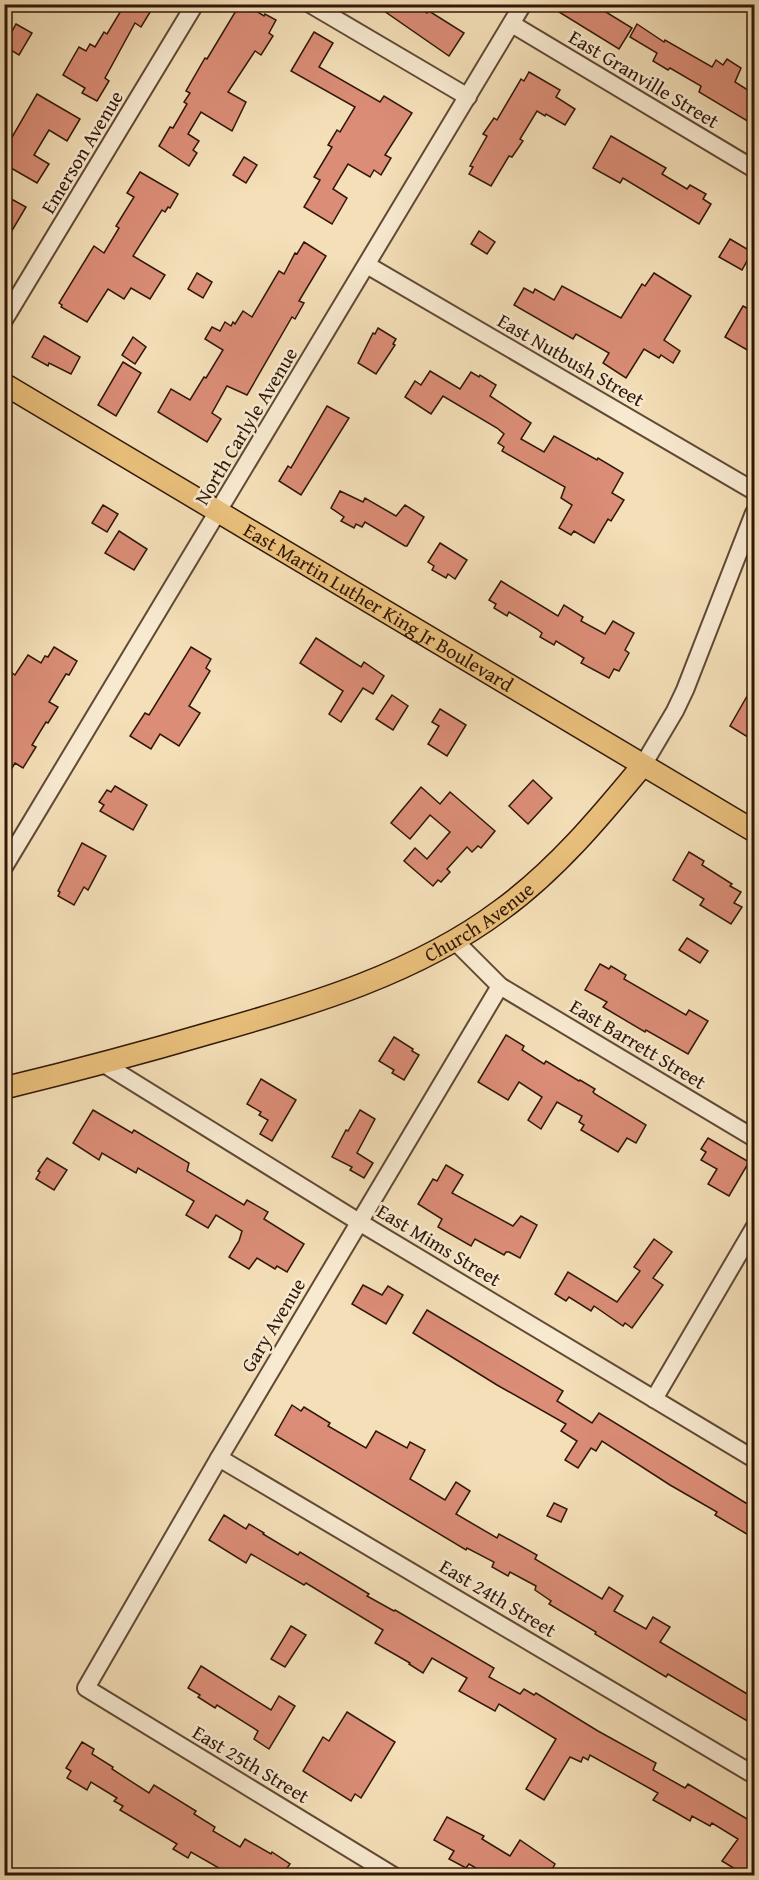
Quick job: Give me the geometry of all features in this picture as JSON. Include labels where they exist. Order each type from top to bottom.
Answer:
[{"type":"main road","name":"East Martin Luther King Jr Boulevard","points":[[4,384],[754,831]]},
{"type":"main road","name":"Church Avenue","points":[[4,1088],[104,1064],[251,1022],[392,971],[455,941],[501,910],[557,862],[643,765]]},
{"type":"street","name":"Emerson Avenue","points":[[4,320],[195,4]]},
{"type":"street","points":[[310,4],[468,98]]},
{"type":"street","name":"North Carlyle Avenue","points":[[4,867],[523,4]]},
{"type":"street","name":"East Granville Street","points":[[512,24],[754,169]]},
{"type":"street","name":"East Nutbush Street","points":[[367,265],[754,491]]},
{"type":"street","name":"Church Avenue","points":[[643,765],[685,690],[754,513]]},
{"type":"street","name":"East Barrett Street","points":[[455,941],[501,986],[754,1138]]},
{"type":"street","name":"Gary Avenue","points":[[86,1688],[219,1458],[501,986]]},
{"type":"street","name":"East Mims Street","points":[[104,1064],[359,1222],[754,1459]]},
{"type":"street","points":[[654,1399],[754,1227]]},
{"type":"street","name":"East 24th Street","points":[[219,1458],[754,1775]]},
{"type":"street","name":"East 25th Street","points":[[86,1688],[394,1875]]},
{"type":"building","points":[[125,4],[143,4],[152,9],[141,27],[135,23],[105,78],[109,81],[97,101],[82,93],[85,88],[63,75],[79,47],[86,51],[90,44],[95,47],[104,32],[107,34]]},
{"type":"building","points":[[240,4],[245,4],[264,16],[265,14],[276,20],[269,33],[273,36],[261,55],[255,51],[228,92],[246,102],[232,131],[201,112],[188,134],[199,141],[193,150],[197,153],[189,166],[159,146],[187,104],[184,102],[190,93],[186,91]]},
{"type":"building","points":[[374,4],[414,4],[464,33],[449,56]]},
{"type":"building","points":[[546,4],[593,4],[632,28],[619,49]]},
{"type":"building","points":[[16,24],[32,33],[19,55],[4,46]]},
{"type":"building","points":[[637,24],[664,42],[665,40],[712,67],[716,60],[723,65],[727,59],[741,68],[735,82],[754,94],[754,125],[699,92],[701,86],[653,61],[657,53],[630,37]]},
{"type":"building","points":[[314,32],[333,43],[319,67],[380,102],[384,96],[412,113],[385,155],[391,158],[381,175],[374,170],[370,177],[348,164],[333,189],[347,198],[332,224],[304,207],[320,180],[314,177],[332,147],[328,145],[337,130],[340,132],[355,107],[291,71]]},
{"type":"building","points":[[529,72],[560,90],[556,97],[575,109],[565,125],[537,111],[520,139],[523,141],[512,157],[509,156],[491,186],[469,174],[473,167],[470,166],[487,136],[483,134],[494,118],[497,120],[521,79],[524,81]]},
{"type":"building","points":[[37,94],[80,119],[67,141],[49,130],[34,155],[49,164],[37,183],[4,164],[4,151]]},
{"type":"building","points":[[611,136],[666,168],[662,174],[687,189],[690,185],[706,194],[703,199],[711,204],[699,224],[623,178],[620,183],[593,168]]},
{"type":"building","points":[[244,157],[257,165],[246,183],[233,175]]},
{"type":"building","points":[[140,172],[178,194],[170,208],[168,207],[165,212],[162,210],[133,256],[165,275],[150,299],[131,288],[124,299],[108,289],[87,322],[61,307],[59,303],[94,246],[104,253],[119,228],[116,226],[134,197],[127,193]]},
{"type":"building","points":[[4,195],[26,207],[4,244]]},
{"type":"building","points":[[479,231],[495,242],[487,254],[471,244]]},
{"type":"building","points":[[730,239],[752,252],[742,270],[719,257]]},
{"type":"building","points":[[304,242],[326,256],[299,301],[304,303],[295,319],[292,317],[247,395],[227,386],[212,413],[221,419],[207,442],[158,412],[171,389],[190,400],[223,350],[205,339],[212,327],[220,331],[225,322],[231,326],[233,322],[235,324],[243,311],[252,317],[279,271],[284,274],[295,253],[297,254]]},
{"type":"building","points":[[197,273],[212,282],[203,298],[188,289]]},
{"type":"building","points":[[654,273],[691,296],[664,340],[680,351],[673,363],[661,355],[659,358],[644,349],[626,378],[603,363],[609,353],[576,334],[573,339],[514,305],[524,288],[533,293],[535,289],[554,300],[562,286],[621,318],[642,284],[645,286]]},
{"type":"building","points":[[743,306],[754,312],[754,354],[725,337]]},
{"type":"building","points":[[378,328],[396,339],[393,344],[395,345],[376,374],[358,363],[373,333],[375,334]]},
{"type":"building","points":[[44,336],[80,357],[71,374],[49,363],[48,366],[32,357]]},
{"type":"building","points":[[133,337],[146,347],[135,364],[122,355]]},
{"type":"building","points":[[123,362],[141,373],[116,416],[98,405]]},
{"type":"building","points":[[430,371],[460,389],[471,372],[479,377],[480,375],[496,385],[490,396],[531,423],[521,439],[544,452],[554,436],[623,473],[612,493],[624,500],[611,521],[608,519],[594,543],[574,531],[571,535],[559,528],[572,505],[561,498],[565,487],[502,451],[504,447],[498,443],[504,434],[497,428],[443,396],[431,414],[405,397],[415,381],[421,385]]},
{"type":"building","points":[[327,406],[349,418],[301,495],[279,481],[288,466],[291,468]]},
{"type":"building","points":[[340,491],[363,502],[365,498],[396,516],[405,505],[424,517],[405,546],[365,522],[362,527],[356,524],[354,528],[341,521],[344,517],[331,508]]},
{"type":"building","points":[[103,505],[118,514],[107,532],[92,523]]},
{"type":"building","points":[[119,531],[147,549],[134,570],[105,553]]},
{"type":"building","points":[[440,543],[467,560],[455,579],[448,574],[446,578],[432,570],[434,566],[428,562]]},
{"type":"building","points":[[501,581],[558,616],[564,605],[583,617],[581,621],[605,634],[613,621],[634,633],[625,650],[629,653],[619,671],[614,669],[609,678],[581,663],[584,658],[556,641],[554,645],[540,637],[542,633],[537,629],[509,612],[507,616],[494,608],[496,604],[489,600]]},
{"type":"building","points":[[316,638],[361,667],[364,662],[384,676],[373,694],[363,688],[341,722],[329,714],[343,691],[300,663]]},
{"type":"building","points":[[54,647],[77,661],[49,702],[58,707],[32,745],[36,747],[23,768],[15,763],[4,781],[4,667],[15,675],[28,655],[41,663]]},
{"type":"building","points":[[191,647],[211,659],[206,668],[210,671],[189,706],[200,713],[179,746],[160,734],[151,749],[130,736],[145,713],[149,715]]},
{"type":"building","points":[[754,684],[754,741],[730,726]]},
{"type":"building","points":[[392,695],[408,706],[393,730],[376,719]]},
{"type":"building","points":[[440,709],[466,725],[447,756],[428,744],[439,726],[432,722]]},
{"type":"building","points":[[533,780],[552,798],[528,824],[509,806]]},
{"type":"building","points":[[115,786],[147,805],[133,830],[100,811],[104,805],[99,802],[107,790],[111,792]]},
{"type":"building","points":[[421,787],[440,804],[450,792],[495,831],[481,848],[478,846],[472,852],[467,847],[447,869],[450,872],[441,882],[438,880],[433,886],[404,861],[415,848],[427,859],[450,832],[430,815],[410,839],[391,823]]},
{"type":"building","points":[[82,843],[106,856],[88,890],[84,887],[74,905],[58,896],[60,892],[58,891]]},
{"type":"building","points":[[689,852],[704,861],[702,865],[741,892],[734,903],[742,907],[731,924],[700,905],[704,899],[673,880]]},
{"type":"building","points":[[687,938],[708,951],[700,963],[679,950]]},
{"type":"building","points":[[600,964],[609,969],[611,966],[626,975],[624,979],[686,1015],[689,1010],[708,1021],[688,1054],[603,1007],[607,1002],[585,990]]},
{"type":"building","points":[[506,1035],[524,1046],[522,1050],[544,1064],[546,1061],[595,1089],[593,1092],[595,1094],[646,1125],[636,1143],[627,1138],[618,1152],[581,1130],[584,1125],[579,1122],[582,1116],[557,1102],[541,1129],[528,1120],[542,1097],[519,1082],[508,1100],[478,1082]]},
{"type":"building","points":[[394,1037],[419,1055],[404,1080],[392,1073],[394,1070],[379,1061]]},
{"type":"building","points":[[261,1079],[296,1100],[272,1141],[260,1134],[268,1120],[259,1115],[261,1112],[247,1104]]},
{"type":"building","points":[[93,1110],[132,1133],[134,1130],[189,1163],[187,1171],[244,1205],[247,1200],[268,1212],[264,1219],[304,1244],[287,1272],[277,1266],[275,1269],[257,1258],[249,1269],[229,1257],[242,1231],[216,1215],[208,1228],[186,1215],[194,1201],[138,1168],[136,1173],[102,1153],[99,1160],[73,1143]]},
{"type":"building","points":[[360,1110],[375,1119],[357,1153],[373,1163],[364,1178],[350,1170],[352,1167],[332,1157]]},
{"type":"building","points":[[708,1138],[749,1162],[729,1196],[708,1184],[717,1169],[701,1160],[706,1152],[701,1149]]},
{"type":"building","points":[[47,1158],[67,1170],[54,1190],[36,1179],[40,1172],[38,1171]]},
{"type":"building","points":[[446,1165],[463,1175],[452,1193],[513,1226],[521,1216],[537,1225],[520,1258],[509,1252],[504,1255],[475,1239],[471,1246],[438,1227],[442,1219],[418,1204],[433,1179],[437,1181]]},
{"type":"building","points":[[654,1239],[672,1252],[653,1278],[663,1285],[632,1328],[625,1323],[623,1326],[594,1306],[591,1311],[569,1297],[566,1301],[555,1294],[568,1272],[617,1302],[640,1271],[634,1267]]},
{"type":"building","points":[[363,1285],[382,1295],[388,1286],[403,1295],[386,1324],[352,1304]]},
{"type":"building","points":[[427,1310],[563,1391],[557,1401],[592,1423],[599,1413],[754,1508],[754,1528],[750,1536],[715,1515],[717,1512],[602,1441],[596,1451],[591,1448],[578,1468],[565,1460],[577,1441],[561,1431],[566,1424],[413,1333]]},
{"type":"building","points":[[292,1405],[301,1411],[304,1407],[330,1423],[328,1426],[366,1448],[376,1431],[407,1448],[410,1442],[425,1450],[410,1479],[445,1500],[456,1482],[470,1491],[456,1514],[497,1538],[499,1534],[537,1555],[535,1559],[602,1599],[609,1587],[623,1596],[614,1611],[646,1629],[653,1617],[670,1627],[660,1642],[754,1698],[754,1725],[668,1674],[666,1677],[595,1634],[596,1632],[549,1604],[551,1601],[535,1590],[536,1586],[510,1572],[508,1576],[492,1567],[494,1562],[467,1548],[466,1550],[275,1435]]},
{"type":"building","points":[[554,1503],[567,1509],[561,1522],[547,1516]]},
{"type":"building","points":[[224,1515],[246,1529],[249,1524],[298,1555],[300,1552],[369,1594],[367,1596],[494,1668],[489,1677],[520,1694],[524,1689],[534,1695],[536,1693],[656,1763],[653,1770],[685,1788],[688,1784],[754,1823],[754,1875],[745,1875],[722,1861],[738,1839],[712,1823],[710,1826],[692,1816],[690,1821],[653,1800],[658,1793],[590,1755],[588,1760],[583,1757],[581,1762],[570,1757],[544,1800],[526,1789],[556,1739],[499,1704],[495,1711],[459,1691],[467,1678],[432,1658],[423,1673],[375,1643],[383,1630],[306,1583],[304,1585],[251,1554],[246,1563],[209,1540]]},
{"type":"building","points":[[291,1626],[306,1635],[285,1667],[271,1659]]},
{"type":"building","points":[[201,1666],[271,1710],[279,1696],[295,1706],[269,1749],[254,1739],[258,1731],[217,1705],[215,1708],[188,1688]]},
{"type":"building","points":[[347,1712],[395,1742],[361,1798],[355,1794],[351,1801],[303,1771],[323,1737],[329,1741]]},
{"type":"building","points":[[82,1742],[94,1749],[92,1754],[113,1767],[112,1769],[149,1793],[154,1785],[196,1811],[194,1814],[215,1827],[213,1831],[240,1847],[245,1839],[290,1864],[282,1875],[231,1875],[191,1852],[188,1858],[173,1849],[177,1844],[120,1810],[123,1806],[114,1801],[117,1798],[91,1782],[87,1790],[67,1778],[71,1771],[66,1768]]},
{"type":"building","points":[[447,1817],[484,1836],[482,1839],[510,1856],[520,1840],[555,1864],[549,1875],[539,1875],[530,1870],[527,1875],[488,1875],[469,1864],[466,1868],[449,1859],[454,1851],[434,1840]]}]
